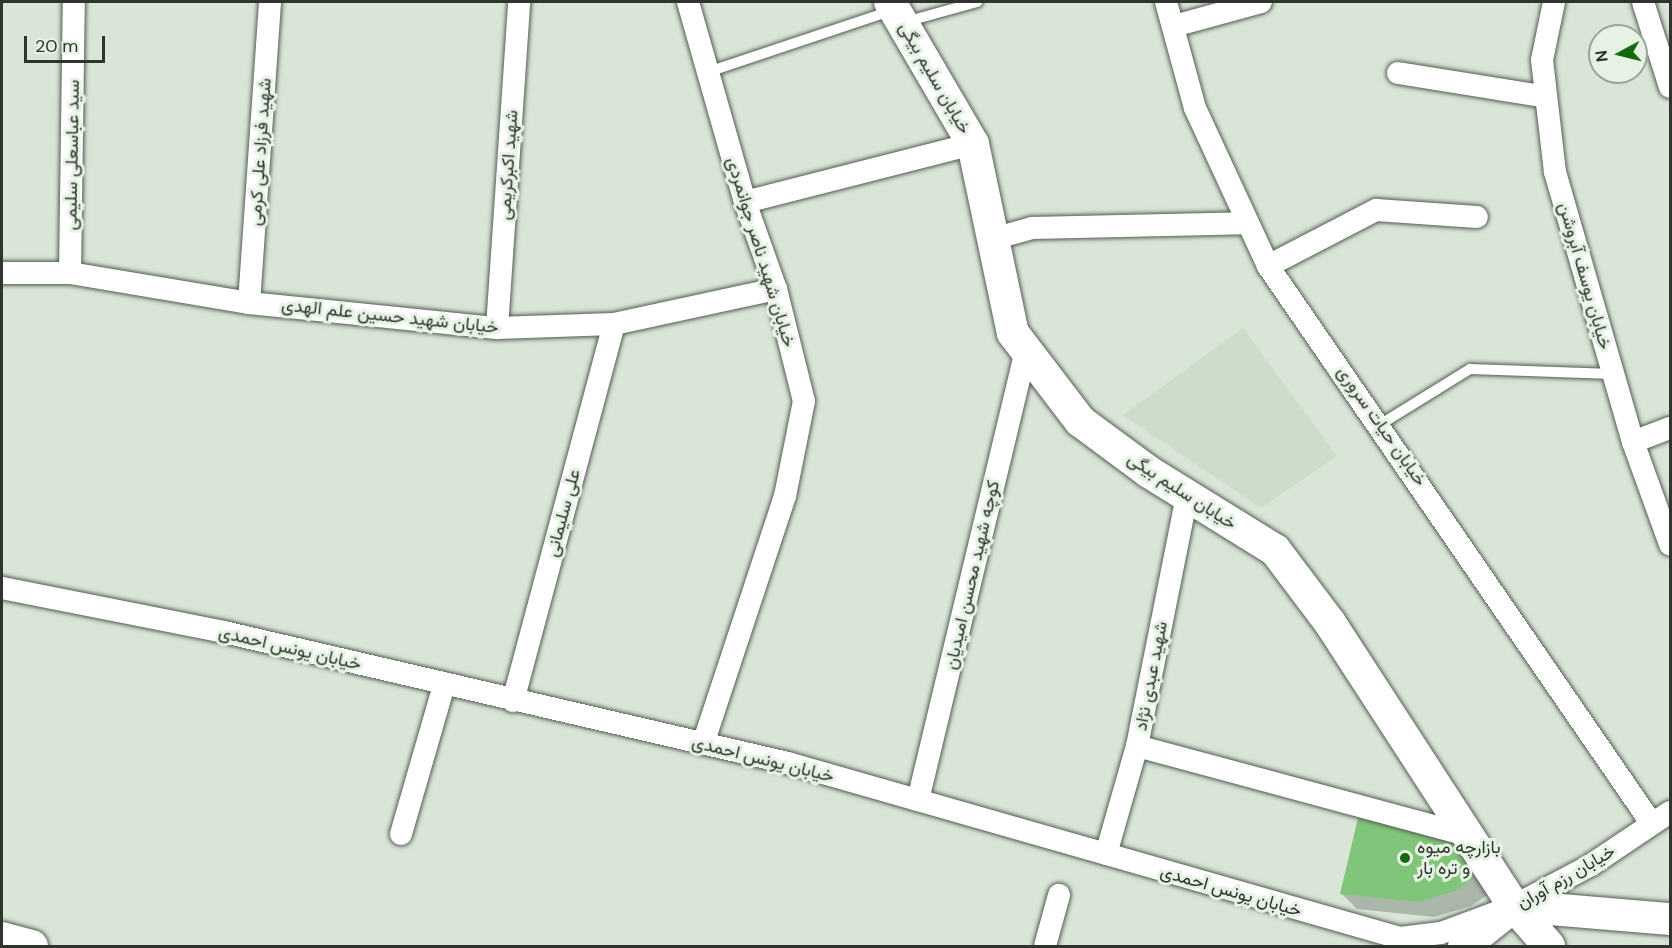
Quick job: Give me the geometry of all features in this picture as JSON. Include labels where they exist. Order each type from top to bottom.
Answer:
[{"type":"street","name":"سید عباسعلی سلیمی","points":[[70,273],[74,2]]},
{"type":"street","name":"شهید فرزاد علی کرمی","points":[[249,303],[270,2]]},
{"type":"street","name":"شهید اکبرکریمی","points":[[497,328],[519,2]]},
{"type":"street","name":"خیابان شهید ناصر جوانمردی","points":[[688,2],[745,202],[776,289],[804,401],[785,496],[703,744]]},
{"type":"street","name":"خیابان حیات سروری","points":[[1166,2],[1195,108],[1245,223],[1268,266],[1661,818]]},
{"type":"street","points":[[1173,26],[1261,2]]},
{"type":"street","name":"خیابان یوسف آبروشن","points":[[1554,2],[1542,60],[1542,96],[1555,172],[1633,442],[1671,544]]},
{"type":"street","points":[[1643,2],[1671,87]]},
{"type":"street","name":"خیابان سلیم بیگی","points":[[896,11],[973,144],[1012,333],[1080,421],[1187,496],[1275,550],[1330,623],[1471,836],[1514,906],[1548,946]]},
{"type":"street","points":[[1398,73],[1542,96]]},
{"type":"street","points":[[745,202],[973,144]]},
{"type":"street","points":[[1268,266],[1376,210],[1477,217]]},
{"type":"street","points":[[993,238],[1032,228],[1245,223]]},
{"type":"street","name":"خیابان شهید حسین علم الهدی","points":[[2,273],[70,273],[249,303],[497,328],[614,324],[776,289]]},
{"type":"street","name":"علی سلیمانی","points":[[513,701],[614,324]]},
{"type":"street","name":"کوچه شهید محسن امیدیان","points":[[918,800],[1026,350]]},
{"type":"street","points":[[1633,442],[1671,428]]},
{"type":"street","name":"شهید عبدی نژاد","points":[[1106,854],[1137,746],[1187,496]]},
{"type":"street","name":"خیابان یونس احمدی","points":[[2,588],[703,744],[918,800],[1400,938],[1441,933],[1514,906]]},
{"type":"street","points":[[401,834],[444,685]]},
{"type":"street","points":[[1137,746],[1471,836]]},
{"type":"street","name":"خیابان رزم آوران","points":[[1464,946],[1514,906],[1591,865],[1661,818]]},
{"type":"street","points":[[1045,946],[1059,895]]},
{"type":"street","points":[[1514,906],[1671,919]]},
{"type":"street","points":[[2,938],[32,946]]},
{"type":"lane","points":[[708,72],[896,11],[977,2]]},
{"type":"lane","points":[[1381,424],[1470,369],[1613,374]]},
{"type":"shaded area","points":[[1243,328],[1337,456],[1261,508],[1123,415]]},
{"type":"building","name":"بازارچه میوه و تره بار","points":[[1358,818],[1449,838],[1474,878],[1455,891],[1418,902],[1340,894]]},
{"type":"place","name":"بازارچه میوه و تره بار","points":[[1405,858]]}]
